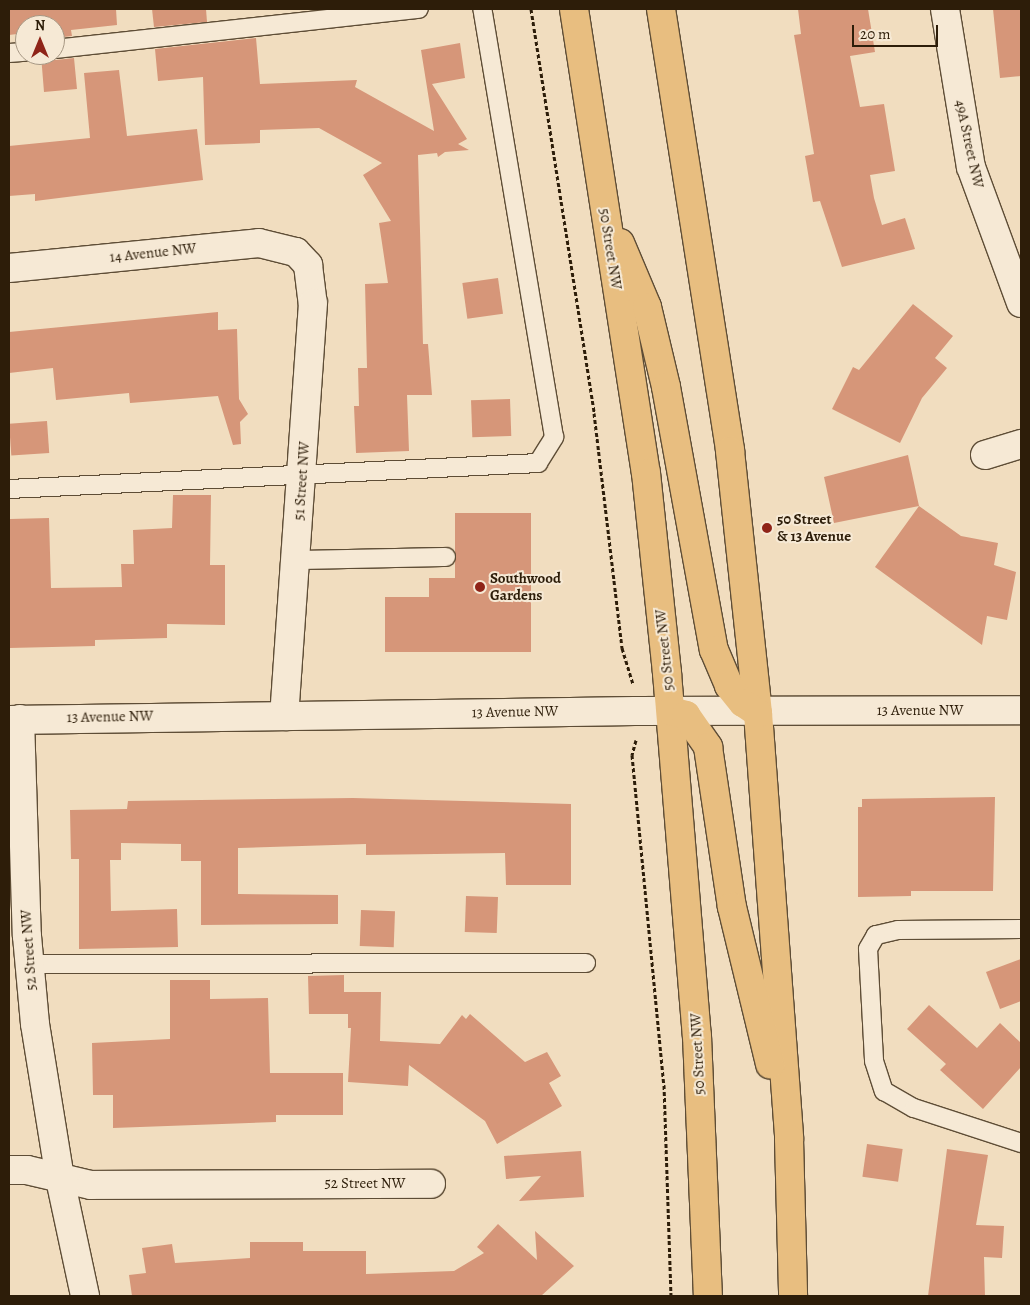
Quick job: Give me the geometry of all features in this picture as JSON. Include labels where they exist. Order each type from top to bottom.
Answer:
[{"type":"main road","name":"50 Street NW","points":[[574,9],[646,473],[671,711],[698,1036],[708,1296]]},
{"type":"main road","points":[[660,9],[730,450],[758,713],[789,1139],[793,1296]]},
{"type":"main road","points":[[603,203],[646,307],[666,387],[714,650],[729,686],[743,704],[758,713]]},
{"type":"main road","points":[[671,711],[686,715],[708,747],[732,907],[789,1139]]},
{"type":"street","name":"49A Street NW","points":[[945,9],[971,167],[1021,299]]},
{"type":"street","name":"14 Avenue NW","points":[[9,268],[259,243],[296,252]]},
{"type":"street","name":"51 Street NW","points":[[284,716],[303,476],[313,282],[308,265],[296,252]]},
{"type":"street","points":[[985,455],[1021,444]]},
{"type":"street","name":"13 Avenue NW","points":[[14,720],[671,711],[758,713],[1021,710]]},
{"type":"street","name":"52 Street NW","points":[[14,720],[18,937],[30,964],[60,1179],[85,1296]]},
{"type":"street","name":"52 Street NW","points":[[9,1170],[91,1185],[431,1184]]},
{"type":"lane","points":[[65,48],[420,9]]},
{"type":"lane","points":[[9,489],[303,476],[538,462],[554,436],[482,9]]},
{"type":"lane","points":[[297,560],[446,558]]},
{"type":"lane","points":[[1021,929],[898,930],[876,935],[868,949],[874,1061],[884,1091],[914,1108],[1021,1143]]},
{"type":"lane","points":[[30,964],[586,963]]},
{"type":"path","points":[[531,9],[594,413],[625,664],[632,673]]},
{"type":"path","points":[[636,746],[632,755],[664,1094],[671,1296]]},
{"type":"building","points":[[9,9],[116,9],[117,25],[71,30],[72,36],[65,37],[65,15],[15,15],[15,34],[9,35]]},
{"type":"building","points":[[152,9],[206,9],[207,22],[154,27]]},
{"type":"building","points":[[798,9],[868,9],[875,52],[850,56],[860,107],[884,104],[895,171],[870,175],[874,198],[882,225],[905,218],[915,249],[842,267],[820,201],[813,202],[805,156],[814,154],[794,35],[801,34]]},
{"type":"building","points":[[993,9],[1021,9],[1021,76],[1000,78]]},
{"type":"building","points":[[256,38],[260,84],[357,80],[355,87],[434,131],[421,50],[460,43],[465,78],[432,84],[467,139],[458,144],[469,150],[445,152],[438,157],[437,153],[418,155],[423,344],[428,344],[432,395],[407,395],[409,451],[356,453],[354,406],[359,406],[358,368],[367,368],[365,284],[388,283],[379,223],[391,221],[363,175],[382,163],[319,128],[260,130],[260,143],[205,145],[203,77],[158,81],[155,49]]},
{"type":"building","points":[[74,58],[77,89],[44,92],[42,65],[65,65],[65,59]]},
{"type":"building","points":[[119,70],[127,136],[197,129],[203,180],[35,201],[35,194],[9,196],[9,146],[90,138],[84,73]]},
{"type":"building","points":[[498,278],[503,314],[467,319],[462,283]]},
{"type":"building","points":[[913,304],[953,336],[935,358],[947,368],[922,398],[900,443],[832,409],[853,367],[859,370]]},
{"type":"building","points":[[218,312],[218,330],[237,329],[239,399],[248,414],[240,422],[241,444],[233,445],[218,396],[130,403],[129,393],[56,400],[53,368],[9,373],[9,332]]},
{"type":"building","points":[[510,399],[511,436],[472,437],[471,400]]},
{"type":"building","points":[[47,421],[49,453],[11,456],[9,424]]},
{"type":"building","points":[[908,455],[919,506],[834,523],[824,477]]},
{"type":"building","points":[[173,495],[211,495],[210,565],[225,565],[225,625],[167,624],[167,638],[95,640],[95,646],[9,648],[10,519],[49,518],[51,588],[122,587],[121,564],[134,564],[133,530],[172,528]]},
{"type":"building","points":[[919,506],[961,536],[998,543],[994,565],[1016,572],[1007,620],[987,616],[982,645],[875,567]]},
{"type":"building","name":"Southwood Gardens","points":[[455,513],[531,513],[531,652],[385,652],[385,597],[429,597],[429,578],[455,578]]},
{"type":"building","points":[[995,797],[993,891],[911,891],[911,896],[858,897],[858,807],[862,807],[862,799]]},
{"type":"building","points":[[353,798],[571,804],[571,885],[506,885],[505,853],[366,855],[366,844],[238,848],[238,894],[338,895],[338,924],[201,925],[201,861],[181,861],[181,844],[121,843],[121,860],[110,860],[111,911],[177,909],[178,947],[79,949],[79,859],[71,859],[70,810],[127,809],[128,801]]},
{"type":"building","points":[[466,896],[498,897],[497,933],[465,932]]},
{"type":"building","points":[[361,910],[395,911],[394,947],[360,946]]},
{"type":"building","points":[[1021,959],[1021,1001],[1000,1009],[986,972]]},
{"type":"building","points":[[344,975],[344,992],[381,992],[380,1041],[440,1044],[462,1015],[466,1019],[470,1014],[525,1062],[547,1052],[561,1076],[549,1083],[562,1106],[497,1144],[485,1121],[409,1065],[408,1086],[348,1082],[351,1028],[348,1028],[348,1014],[309,1014],[308,976]]},
{"type":"building","points":[[170,980],[210,980],[210,999],[268,998],[270,1073],[343,1073],[343,1115],[276,1115],[276,1122],[113,1128],[113,1095],[93,1095],[92,1043],[170,1039]]},
{"type":"building","points":[[929,1005],[977,1048],[1000,1023],[1021,1043],[1021,1067],[983,1109],[940,1070],[946,1064],[907,1029]]},
{"type":"building","points":[[867,1144],[903,1149],[898,1182],[862,1177]]},
{"type":"building","points":[[947,1149],[988,1155],[976,1225],[1004,1226],[1002,1258],[984,1257],[985,1296],[928,1296]]},
{"type":"building","points":[[581,1151],[584,1197],[519,1201],[541,1176],[506,1179],[504,1156]]},
{"type":"building","points":[[498,1224],[537,1260],[535,1231],[574,1266],[541,1296],[132,1296],[129,1275],[146,1273],[142,1248],[172,1244],[175,1263],[250,1258],[250,1242],[303,1242],[303,1251],[366,1251],[366,1274],[454,1271],[484,1253],[477,1247]]},
{"type":"place","name":"50 Street & 13 Avenue","points":[[767,528]]},
{"type":"place","name":"Southwood Gardens","points":[[480,587]]}]
